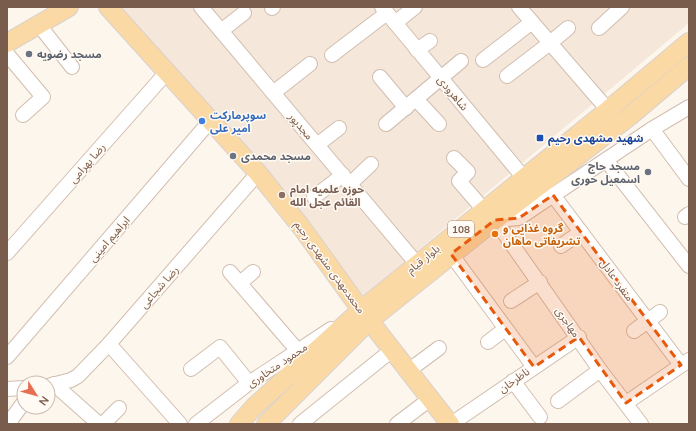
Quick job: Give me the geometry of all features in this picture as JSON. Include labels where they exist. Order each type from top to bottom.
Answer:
[{"type":"main road","name":"محمدمهدی مشهدی رحیم","points":[[108,7],[258,173],[302,228],[365,315],[450,424]]},
{"type":"main road","points":[[7,43],[66,8]]},
{"type":"main road","name":"بلوار قیام","points":[[239,424],[254,407],[365,315],[451,254],[524,178],[689,42]]},
{"type":"main road","name":"بلوار قیام","points":[[266,424],[365,315],[418,264],[630,116],[689,66]]},
{"type":"street","name":"مجدپور","points":[[201,7],[418,264]]},
{"type":"street","points":[[332,55],[386,12],[415,7]]},
{"type":"street","points":[[519,7],[608,110]]},
{"type":"street","points":[[599,28],[622,7]]},
{"type":"street","name":"شاهرودی","points":[[386,12],[524,178]]},
{"type":"street","points":[[221,31],[244,13]]},
{"type":"street","points":[[482,60],[532,22]]},
{"type":"street","points":[[39,25],[72,67]]},
{"type":"street","points":[[507,76],[568,28]]},
{"type":"street","points":[[418,50],[430,41]]},
{"type":"street","points":[[7,54],[43,98],[23,115]]},
{"type":"street","points":[[386,124],[461,61]]},
{"type":"street","points":[[273,93],[310,64]]},
{"type":"street","name":"رضا بهرامی","points":[[7,253],[167,72]]},
{"type":"street","points":[[380,77],[438,124]]},
{"type":"street","points":[[490,215],[519,218],[652,129],[689,107]]},
{"type":"street","name":"ابراهیم امینی","points":[[7,357],[211,120]]},
{"type":"street","points":[[317,145],[339,128]]},
{"type":"street","points":[[652,129],[689,179]]},
{"type":"street","name":"مهاجری","points":[[454,158],[468,172],[454,184],[490,215],[540,282],[600,370],[641,424]]},
{"type":"street","points":[[606,160],[689,266]]},
{"type":"street","points":[[314,197],[371,164]]},
{"type":"street","name":"رضا شجاعی","points":[[56,384],[71,380],[78,376],[109,344],[258,173]]},
{"type":"street","name":"منفرد عادل","points":[[553,195],[647,321],[685,362]]},
{"type":"street","points":[[561,246],[581,232]]},
{"type":"street","points":[[451,254],[534,367]]},
{"type":"street","points":[[230,272],[298,351]]},
{"type":"street","points":[[240,283],[253,272]]},
{"type":"street","points":[[511,301],[540,282]]},
{"type":"street","points":[[634,331],[660,312]]},
{"type":"street","name":"محمود متخاوری","points":[[196,424],[249,383],[298,351],[365,315]]},
{"type":"street","points":[[488,342],[505,329]]},
{"type":"street","name":"ناظرخان","points":[[450,424],[578,337]]},
{"type":"street","points":[[109,344],[180,424]]},
{"type":"street","points":[[191,369],[220,347],[249,383]]},
{"type":"street","points":[[408,371],[439,348]]},
{"type":"street","points":[[300,424],[392,350]]},
{"type":"street","points":[[626,403],[685,362]]},
{"type":"street","points":[[558,401],[600,370]]},
{"type":"street","points":[[513,381],[540,418]]},
{"type":"street","points":[[56,389],[100,424]]},
{"type":"street","points":[[397,424],[430,399]]},
{"type":"street","points":[[103,424],[119,408]]},
{"type":"street","points":[[8,424],[16,413]]},
{"type":"highlighted area","points":[[553,195],[681,365],[626,403],[579,337],[534,367],[451,254],[495,220],[519,218]]},
{"type":"shaded area","points":[[120,7],[689,7],[689,23],[364,296]]},
{"type":"place","name":"مسجد رضویه","points":[[29,54]]},
{"type":"place","name":"سوپرمارکت امیر علی","points":[[202,121]]},
{"type":"place","name":"شهید مشهدی رحیم","points":[[540,138]]},
{"type":"place","name":"مسجد محمدی","points":[[233,156]]},
{"type":"place","name":"مسجد حاج اسمعیل حوری","points":[[648,172]]},
{"type":"place","name":"حوزه علمیه امام القائم عجل الله","points":[[282,195]]},
{"type":"place","name":"گروه غذایی و تشریفاتی ماهان","points":[[495,234]]}]
